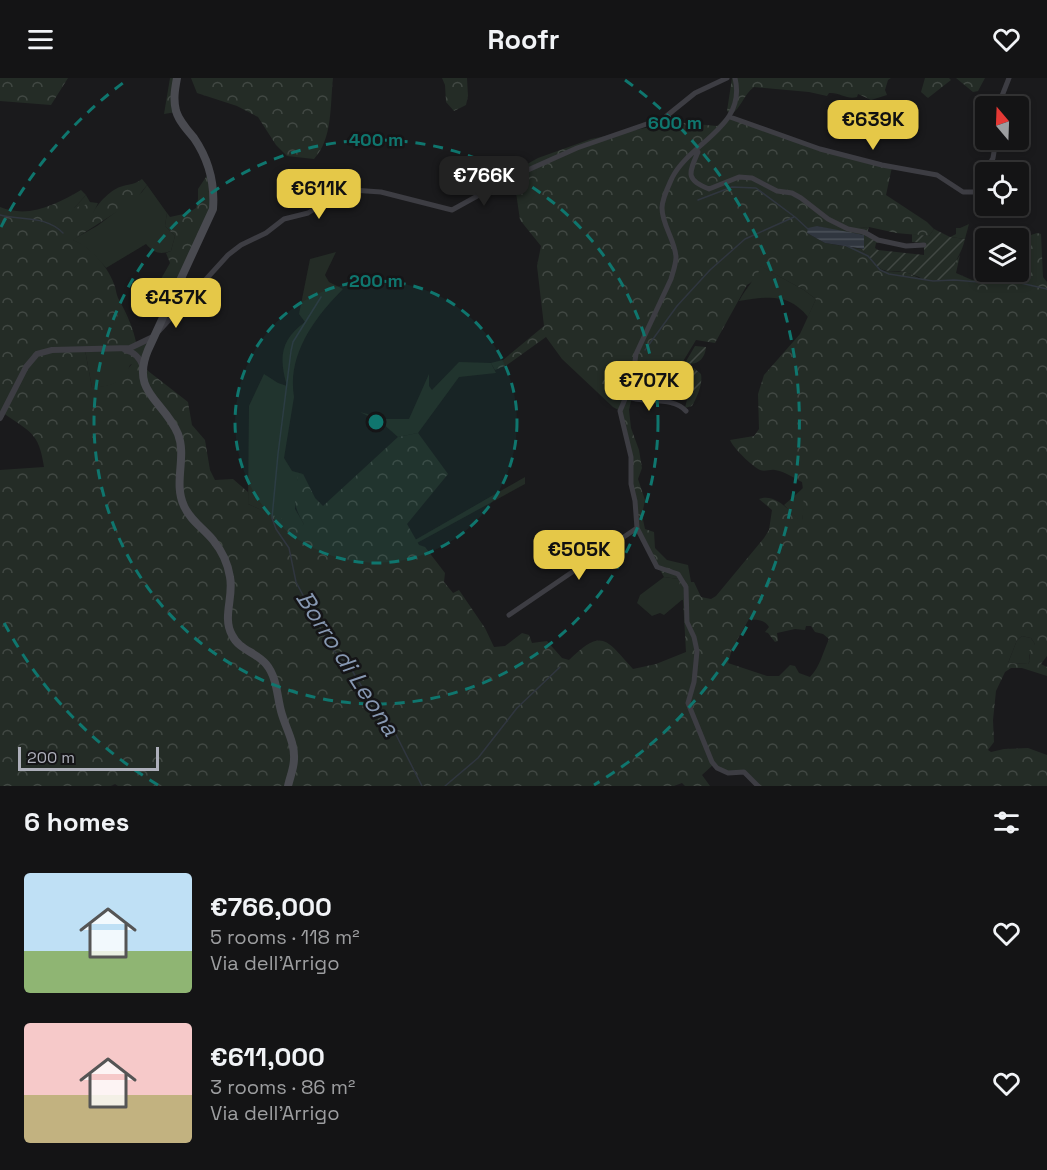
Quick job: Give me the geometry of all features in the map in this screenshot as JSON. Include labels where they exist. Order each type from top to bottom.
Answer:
[{"type":"main road","points":[[177,78],[174,96],[176,112],[206,159],[212,176],[214,201],[210,219],[153,337],[142,367],[142,375],[148,393],[178,434],[182,452],[179,482],[184,508],[213,540],[226,562],[231,591],[228,614],[231,634],[244,649],[264,662],[273,677],[293,750],[294,759],[288,786]]},
{"type":"street","points":[[0,418],[26,367],[37,354],[52,350],[121,349],[136,346],[153,337],[228,255],[241,245],[266,233],[277,223],[308,213],[332,198],[352,190],[381,192],[452,210],[510,178],[577,148],[664,118],[695,93],[727,78]]},
{"type":"street","points":[[735,78],[737,94],[730,117],[680,165],[673,176],[662,206],[663,218],[676,256],[675,267],[636,354],[632,382],[620,411],[631,457],[637,528],[657,567],[678,574],[686,587],[687,622],[694,636],[697,651],[694,682],[688,704],[712,762],[722,772],[744,772],[758,786]]},
{"type":"street","points":[[1002,96],[1009,78]]},
{"type":"street","points":[[730,117],[820,149],[882,165],[937,175],[963,192],[974,192],[977,188],[993,158],[994,150]]},
{"type":"street","points":[[700,148],[690,170],[690,176],[698,185],[709,189],[739,177],[753,178],[777,191],[801,198],[828,219],[848,229],[864,232],[887,242],[906,246],[924,245]]},
{"type":"street","points":[[121,349],[133,353],[141,361],[142,367]]},
{"type":"street","points":[[626,396],[633,400],[660,401],[676,405],[686,411]]},
{"type":"street","points":[[509,615],[637,528]]},
{"type":"green space","points":[[0,78],[68,78],[51,105],[0,101]]},
{"type":"green space","points":[[170,78],[177,78],[176,112],[164,114]]},
{"type":"green space","points":[[191,78],[333,78],[330,121],[325,142],[314,159],[287,156],[276,145],[258,117],[237,106],[197,93]]},
{"type":"green space","points":[[442,78],[467,78],[466,105],[454,111],[446,102],[445,85]]},
{"type":"green space","points":[[732,78],[891,78],[885,90],[887,95],[871,100],[858,94],[853,98],[833,93],[827,96],[754,87],[731,114],[727,111]]},
{"type":"green space","points":[[925,78],[949,78],[951,80],[928,98],[921,92]]},
{"type":"green space","points":[[956,78],[985,78],[978,91],[973,92]]},
{"type":"green space","points":[[726,117],[820,149],[892,167],[886,195],[927,222],[934,229],[929,236],[896,233],[869,227],[848,229],[843,232],[817,226],[807,233],[825,243],[861,249],[884,271],[906,272],[919,278],[956,261],[960,255],[956,273],[975,280],[975,282],[1029,282],[1029,236],[1041,234],[1043,277],[1047,282],[1047,656],[1041,664],[1047,667],[1047,676],[1022,668],[1011,668],[1005,672],[996,691],[993,720],[994,742],[988,750],[991,752],[1028,748],[1047,755],[1047,786],[758,786],[744,772],[728,773],[714,764],[702,775],[710,786],[685,786],[682,783],[674,786],[118,786],[115,784],[111,786],[0,786],[0,470],[44,467],[39,446],[32,434],[3,413],[0,418],[0,207],[32,211],[52,205],[81,190],[86,195],[74,208],[88,204],[93,213],[114,190],[142,179],[147,185],[135,200],[73,240],[92,252],[111,277],[137,346],[129,351],[143,367],[188,402],[192,425],[205,440],[210,470],[215,480],[233,479],[248,492],[248,504],[300,527],[304,524],[295,501],[298,476],[303,474],[315,498],[323,506],[398,437],[418,433],[448,474],[407,524],[419,545],[425,547],[445,573],[444,582],[453,593],[459,590],[485,628],[494,647],[505,646],[522,633],[529,635],[532,643],[547,641],[562,658],[569,660],[590,643],[604,641],[633,669],[656,664],[686,652],[683,600],[675,598],[680,589],[679,579],[664,577],[640,535],[631,457],[620,411],[562,359],[546,337],[507,365],[495,370],[491,363],[503,360],[544,326],[537,266],[541,246],[520,220],[513,172],[538,158],[591,139],[675,122],[717,126]],"holes":[[[760,266],[816,299],[800,334],[764,375],[758,394],[759,429],[754,436],[730,440],[735,448],[760,470],[778,471],[802,482],[804,501],[802,520],[799,520],[776,500],[759,499],[772,510],[769,530],[716,596],[711,599],[701,597],[694,582],[691,582],[688,565],[667,560],[655,548],[654,532],[645,529],[642,515],[645,500],[638,479],[642,468],[639,450],[631,428],[629,410],[640,361],[682,363],[696,340],[715,343],[747,285],[758,274]],[[121,349],[132,364],[116,382],[92,388],[85,350]],[[749,619],[765,623],[769,627],[765,632],[775,642],[778,641],[777,633],[795,629],[805,630],[806,626],[811,626],[815,632],[829,639],[819,664],[810,677],[799,673],[795,666],[790,665],[779,676],[767,676],[728,663],[732,649]],[[1022,636],[1031,638],[1035,644],[1029,651],[1030,661],[1028,664],[1008,663],[1017,640]]]},
{"type":"green space","points":[[210,171],[213,209],[165,313],[153,300],[157,286],[170,263],[166,253],[171,251],[175,236],[165,226],[167,213],[170,217],[188,213],[196,208],[198,189]]},
{"type":"green space","points":[[147,185],[167,213],[165,226],[175,236],[171,251],[157,252],[146,244],[106,268],[87,248],[72,240],[97,226],[142,192]]},
{"type":"green space","points":[[86,195],[90,202],[98,203],[93,214],[73,209]]},
{"type":"green space","points":[[969,224],[965,239],[950,237],[956,234],[956,228]]},
{"type":"green space","points":[[869,227],[866,236],[880,243],[876,243],[875,248],[878,250],[924,255],[924,243],[912,242],[912,234],[929,236],[934,229],[950,237],[965,239],[951,274],[947,278],[936,281],[905,272],[881,269],[861,249],[864,249],[864,235],[843,232],[848,229]]},
{"type":"green space","points":[[336,252],[325,275],[329,282],[343,289],[322,312],[305,338],[295,366],[293,381],[294,397],[284,458],[292,471],[303,474],[298,477],[295,509],[304,524],[300,528],[248,504],[249,406],[264,374],[287,386],[283,367],[284,350],[291,336],[305,322],[299,314],[310,259]]},
{"type":"green space","points":[[759,265],[816,299],[808,317],[793,303],[785,300],[768,298],[739,301]]},
{"type":"green space","points":[[153,337],[144,359],[130,365],[120,381],[92,388],[85,350],[121,349]]},
{"type":"green space","points":[[695,346],[706,347],[702,359],[696,363],[685,363]]},
{"type":"green space","points":[[459,362],[491,363],[496,373],[459,377],[418,433],[398,437],[382,423],[360,412],[386,419],[409,419],[429,374],[429,386],[432,390]]},
{"type":"green space","points":[[694,368],[701,374],[698,395],[692,406],[685,408],[691,382],[688,382],[692,378]]},
{"type":"green space","points":[[525,477],[525,484],[417,543],[415,540]]},
{"type":"green space","points":[[803,488],[804,508],[802,520],[799,521],[784,505]]},
{"type":"green space","points":[[664,577],[679,579],[683,599],[664,615],[660,613],[652,616],[637,603],[640,595]]},
{"type":"green space","points":[[1022,636],[1031,638],[1035,644],[1029,655],[1030,661],[1028,664],[1008,663],[1017,640]]},
{"type":"shaded area","points":[[817,226],[864,235],[864,249],[825,243],[807,233],[808,228]]},
{"type":"waterway","points":[[698,200],[732,187],[756,188],[808,229]]},
{"type":"waterway","points":[[0,215],[49,223],[63,233]]},
{"type":"waterway","points":[[645,350],[677,306],[710,270],[745,239],[794,217]]},
{"type":"waterway","points":[[847,246],[868,256],[880,270],[889,274],[933,281],[979,282],[999,278],[1047,289]]},
{"type":"waterway","name":"Borro di Leona","points":[[321,297],[293,342],[291,351],[272,518],[276,529],[289,548],[296,582],[324,635],[334,651],[350,667],[368,697],[386,715],[422,786]]},
{"type":"waterway","points":[[445,786],[478,758],[517,708],[560,667]]}]
